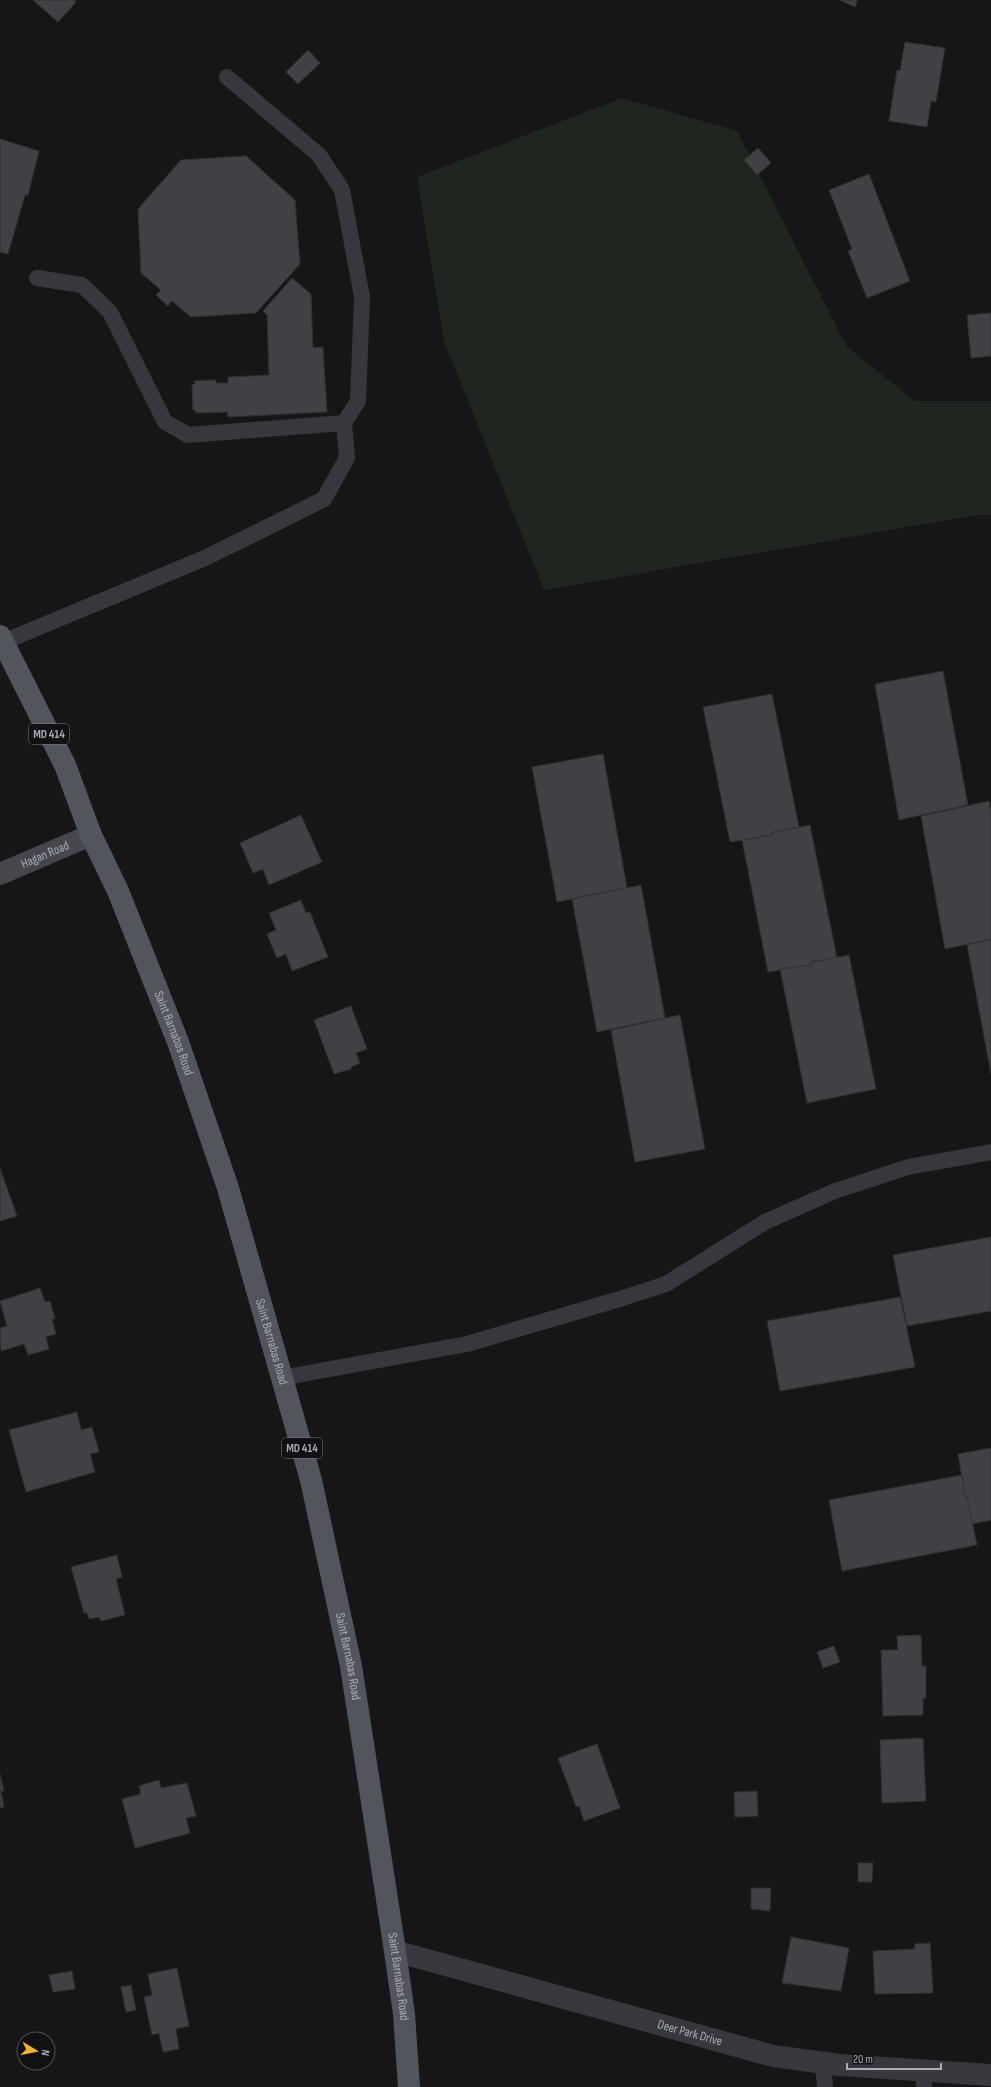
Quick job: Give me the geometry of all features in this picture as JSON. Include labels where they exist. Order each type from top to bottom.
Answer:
[{"type":"main road","name":"Saint Barnabas Road","points":[[1,639],[65,765],[91,836],[118,891],[178,1042],[228,1188],[311,1480],[351,1666],[404,2014],[409,2087]]},
{"type":"street","name":"Hagan Road","points":[[0,874],[91,836]]},
{"type":"street","name":"Deer Park Drive","points":[[395,1951],[774,2056],[924,2079],[991,2075]]},
{"type":"lane","points":[[1,639],[205,558],[324,499],[347,458],[344,423],[358,401],[362,297],[342,190],[319,155],[227,77]]},
{"type":"lane","points":[[37,278],[82,285],[110,312],[165,422],[188,435],[344,423]]},
{"type":"lane","points":[[281,1378],[467,1344],[615,1301],[666,1284],[765,1222],[835,1191],[908,1167],[991,1152]]},
{"type":"lane","points":[[823,2063],[825,2087]]},
{"type":"shaded area","points":[[622,98],[737,131],[847,347],[915,401],[991,401],[991,515],[978,515],[544,590],[444,341],[417,177]]},
{"type":"building","points":[[33,0],[75,0],[76,2],[58,22]]},
{"type":"building","points":[[839,0],[857,0],[855,7]]},
{"type":"building","points":[[905,42],[945,48],[936,102],[931,101],[927,127],[889,121],[897,70],[900,71]]},
{"type":"building","points":[[308,50],[320,63],[298,84],[286,72]]},
{"type":"building","points":[[0,139],[39,151],[28,195],[25,195],[8,254],[0,252]]},
{"type":"building","points":[[758,148],[771,163],[757,175],[744,160]]},
{"type":"building","points":[[246,156],[295,200],[300,264],[256,313],[191,317],[172,301],[168,306],[156,295],[161,290],[141,273],[138,209],[181,160]]},
{"type":"building","points":[[869,174],[910,281],[867,298],[848,251],[852,249],[829,190]]},
{"type":"building","points":[[292,278],[311,294],[313,348],[323,347],[327,412],[228,417],[227,412],[196,413],[195,410],[193,410],[192,385],[195,384],[194,381],[216,380],[216,383],[228,383],[228,377],[269,375],[267,315],[263,311]]},
{"type":"building","points":[[991,313],[991,356],[971,358],[967,315]]},
{"type":"building","points":[[943,671],[968,805],[899,820],[875,684]]},
{"type":"building","points":[[772,694],[799,827],[773,832],[773,835],[730,842],[703,707]]},
{"type":"building","points":[[603,754],[627,888],[557,902],[532,767]]},
{"type":"building","points":[[989,801],[991,811],[991,939],[945,949],[921,816]]},
{"type":"building","points":[[301,815],[322,862],[269,885],[263,869],[253,873],[240,843]]},
{"type":"building","points":[[810,825],[837,958],[811,962],[812,965],[768,972],[742,840],[773,835],[773,832]]},
{"type":"building","points":[[641,885],[665,1018],[597,1032],[572,899]]},
{"type":"building","points":[[301,900],[306,913],[310,912],[328,957],[292,971],[286,954],[277,958],[267,934],[276,930],[269,913]]},
{"type":"building","points":[[991,939],[991,1074],[967,945]]},
{"type":"building","points":[[849,955],[876,1089],[807,1103],[780,969],[812,965],[811,962]]},
{"type":"building","points":[[351,1006],[367,1049],[356,1053],[360,1063],[351,1067],[351,1069],[334,1074],[314,1020]]},
{"type":"building","points":[[680,1015],[705,1149],[635,1162],[611,1030]]},
{"type":"building","points":[[0,1168],[17,1216],[0,1221]]},
{"type":"building","points":[[991,1237],[991,1311],[907,1326],[893,1255]]},
{"type":"building","points":[[40,1288],[45,1302],[50,1301],[55,1319],[52,1319],[56,1334],[46,1337],[49,1349],[28,1355],[24,1344],[1,1351],[0,1328],[7,1326],[0,1301]]},
{"type":"building","points":[[900,1297],[915,1367],[780,1391],[767,1321]]},
{"type":"building","points":[[77,1412],[81,1430],[92,1427],[99,1452],[90,1454],[95,1472],[26,1492],[9,1430]]},
{"type":"building","points":[[991,1448],[991,1520],[972,1524],[967,1497],[965,1497],[958,1454]]},
{"type":"building","points":[[962,1475],[965,1497],[967,1497],[977,1545],[842,1571],[829,1500]]},
{"type":"building","points":[[117,1555],[122,1577],[116,1579],[125,1615],[101,1621],[99,1617],[89,1619],[87,1613],[84,1613],[71,1567]]},
{"type":"building","points":[[921,1635],[922,1666],[926,1666],[926,1698],[923,1698],[923,1715],[883,1716],[881,1650],[898,1650],[897,1636]]},
{"type":"building","points":[[834,1646],[840,1662],[823,1668],[817,1652]]},
{"type":"building","points":[[923,1738],[926,1801],[882,1803],[880,1740]]},
{"type":"building","points":[[597,1744],[620,1808],[584,1821],[579,1806],[576,1807],[558,1758]]},
{"type":"building","points":[[0,1774],[4,1791],[1,1791],[4,1807],[0,1808]]},
{"type":"building","points":[[159,1780],[161,1788],[187,1783],[196,1816],[186,1818],[190,1833],[135,1848],[122,1799],[141,1794],[139,1786]]},
{"type":"building","points":[[757,1791],[758,1816],[735,1817],[734,1792]]},
{"type":"building","points":[[858,1863],[873,1863],[872,1882],[858,1882]]},
{"type":"building","points":[[751,1888],[771,1888],[770,1911],[751,1909]]},
{"type":"building","points":[[791,1937],[849,1948],[841,1991],[782,1983]]},
{"type":"building","points":[[930,1943],[933,1993],[875,1994],[873,1951],[915,1949],[915,1944]]},
{"type":"building","points":[[177,1968],[189,2026],[176,2029],[179,2049],[163,2052],[159,2033],[152,2035],[144,1997],[152,1995],[148,1974]]},
{"type":"building","points":[[72,1971],[75,1989],[53,1992],[49,1975]]},
{"type":"building","points":[[131,1985],[136,2010],[126,2012],[121,1987]]}]
